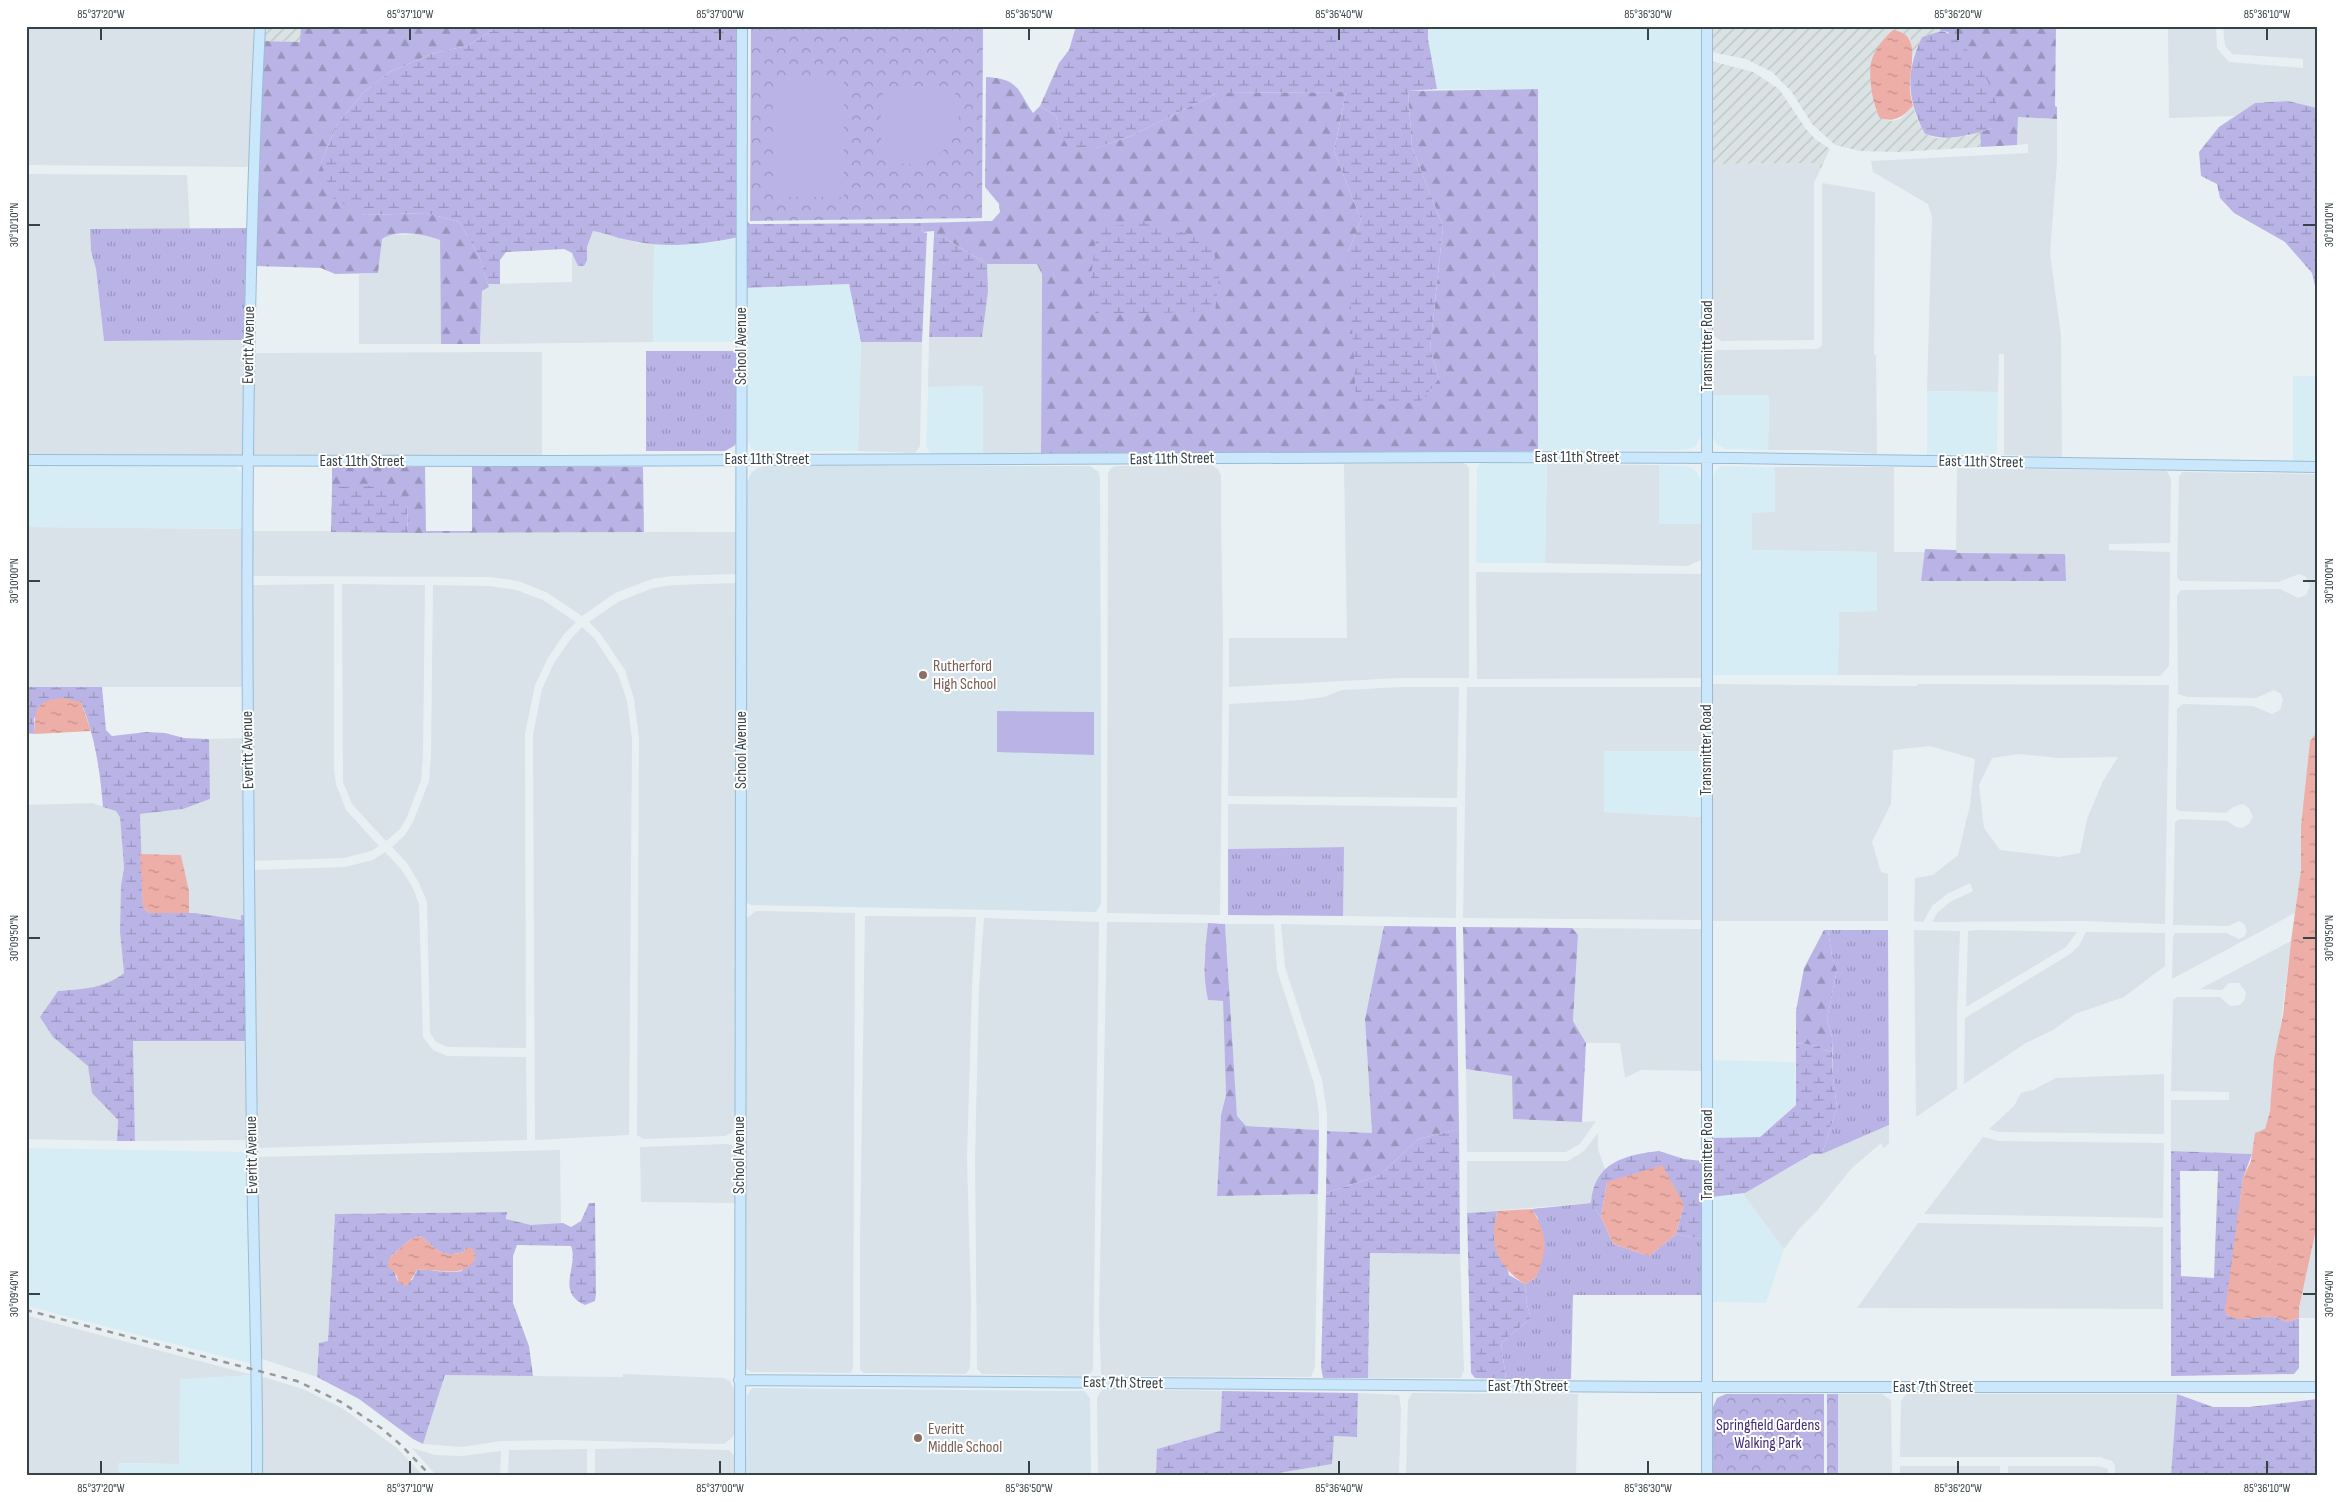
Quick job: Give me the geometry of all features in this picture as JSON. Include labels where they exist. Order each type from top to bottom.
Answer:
[{"type":"street","name":"Everitt Avenue","points":[[257,1475],[247,720],[249,348],[252,201],[260,26]]},
{"type":"street","name":"School Avenue","points":[[740,1475],[742,26]]},
{"type":"street","name":"Transmitter Road","points":[[1707,26],[1707,1475]]},
{"type":"street","name":"East 11th Street","points":[[26,460],[1707,458],[2317,467]]},
{"type":"street","name":"East 7th Street","points":[[739,1380],[1707,1387],[2317,1388]]},
{"type":"shaded area","points":[[26,26],[257,26],[250,165],[246,167],[26,165]]},
{"type":"shaded area","points":[[264,26],[301,26],[301,42],[263,41]]},
{"type":"shaded area","points":[[1428,26],[1701,26],[1701,436],[1695,447],[1685,450],[1538,451],[1537,89],[1437,89],[1428,39]]},
{"type":"shaded area","points":[[1711,26],[1938,26],[1941,31],[1922,37],[1913,56],[1910,38],[1871,61],[1871,83],[1876,111],[1887,120],[1892,121],[1900,119],[1913,106],[1925,134],[1936,138],[1967,136],[1980,132],[1981,147],[1897,152],[1860,151],[1835,145],[1812,124],[1791,91],[1772,72],[1746,59],[1711,52]]},
{"type":"shaded area","points":[[2168,26],[2216,26],[2217,48],[2229,62],[2303,68],[2303,59],[2232,54],[2225,46],[2223,26],[2317,26],[2317,108],[2288,101],[2255,103],[2235,116],[2169,118]]},
{"type":"shaded area","points":[[1711,61],[1753,72],[1779,89],[1806,129],[1815,139],[1830,149],[1821,168],[1812,163],[1712,164]]},
{"type":"shaded area","points":[[2018,117],[2057,119],[2057,162],[2050,253],[2061,335],[2062,457],[2004,455],[2004,354],[1999,354],[1998,392],[1927,391],[1932,217],[1928,204],[1873,172],[1871,161],[2028,153],[2028,144],[2017,145]]},
{"type":"shaded area","points":[[1812,163],[1821,168],[1814,183],[1814,340],[1722,341],[1716,338],[1712,332],[1712,164]]},
{"type":"shaded area","points":[[26,174],[187,175],[190,229],[90,229],[91,251],[96,269],[104,341],[245,340],[245,456],[26,454]]},
{"type":"shaded area","points":[[1822,183],[1875,192],[1874,355],[1876,355],[1877,454],[1825,450],[1768,450],[1769,395],[1713,395],[1713,354],[1717,350],[1818,349],[1822,345]]},
{"type":"shaded area","points":[[985,227],[1042,228],[1041,454],[983,454],[983,386],[928,387],[929,337],[982,337]]},
{"type":"shaded area","points":[[593,231],[639,243],[654,243],[653,342],[480,344],[482,291],[488,287],[488,284],[572,282],[572,253],[578,266],[587,260],[587,247]]},
{"type":"shaded area","points":[[425,234],[440,240],[441,344],[359,344],[359,274],[378,273],[382,239],[388,235]]},
{"type":"shaded area","points":[[738,237],[737,342],[653,342],[654,243],[716,242]]},
{"type":"shaded area","points":[[849,284],[861,342],[858,451],[758,451],[751,448],[746,439],[745,288]]},
{"type":"shaded area","points":[[861,342],[922,342],[920,446],[915,453],[858,451]]},
{"type":"shaded area","points":[[542,352],[542,455],[253,456],[253,353]]},
{"type":"shaded area","points":[[2293,376],[2317,376],[2317,461],[2293,461]]},
{"type":"shaded area","points":[[983,386],[983,454],[933,454],[929,452],[926,445],[928,387]]},
{"type":"shaded area","points":[[1927,391],[1998,392],[1997,450],[1995,454],[1927,455]]},
{"type":"shaded area","points":[[1713,395],[1769,395],[1768,450],[1726,449],[1716,444],[1713,437]]},
{"type":"shaded area","points":[[1463,463],[1469,469],[1469,678],[1401,678],[1229,687],[1229,638],[1347,638],[1344,464]]},
{"type":"shaded area","points":[[1480,463],[1547,464],[1545,563],[1476,563],[1477,468]]},
{"type":"shaded area","points":[[1547,464],[1659,465],[1659,524],[1701,524],[1701,560],[1687,566],[1545,563]]},
{"type":"shaded area","points":[[1212,465],[1218,469],[1221,476],[1223,639],[1220,915],[1107,913],[1108,474],[1110,469],[1115,466]]},
{"type":"shaded area","points":[[1659,465],[1688,466],[1697,472],[1701,480],[1701,524],[1659,524]]},
{"type":"shaded area","points":[[26,466],[235,467],[241,471],[244,479],[245,529],[26,527]]},
{"type":"shaded area","name":"Rutherford High School","points":[[765,466],[1090,466],[1098,471],[1100,477],[1101,904],[1096,912],[751,905],[745,901],[746,485],[751,473],[757,468]]},
{"type":"shaded area","points":[[1721,466],[1775,467],[1775,512],[1752,513],[1752,550],[1877,552],[1877,611],[1839,612],[1838,675],[1711,675],[1712,482],[1714,473]]},
{"type":"shaded area","points":[[1775,467],[1894,467],[1894,552],[1956,552],[1957,468],[2166,471],[2171,480],[2170,543],[2109,544],[2109,550],[2170,552],[2169,666],[2160,676],[1838,675],[1839,612],[1877,611],[1877,552],[1752,550],[1752,512],[1775,512]]},
{"type":"shaded area","points":[[2182,472],[2317,474],[2317,732],[2310,741],[2301,826],[2301,870],[2295,913],[2172,979],[2173,937],[2175,933],[2226,933],[2239,939],[2245,936],[2247,931],[2244,924],[2239,921],[2228,926],[2173,925],[2175,822],[2180,819],[2227,821],[2236,827],[2242,828],[2249,824],[2253,817],[2249,808],[2243,804],[2233,807],[2226,813],[2179,811],[2176,809],[2177,709],[2183,704],[2253,706],[2272,714],[2280,710],[2283,700],[2281,694],[2274,690],[2256,698],[2188,697],[2178,694],[2177,595],[2181,590],[2280,589],[2298,598],[2306,595],[2310,586],[2306,577],[2299,574],[2278,582],[2180,581],[2177,577],[2179,477]]},
{"type":"shaded area","points":[[26,527],[245,529],[243,687],[26,687]]},
{"type":"shaded area","points":[[253,531],[738,532],[736,574],[672,576],[652,579],[615,593],[582,616],[546,592],[518,581],[490,577],[252,576]]},
{"type":"shaded area","points":[[1476,572],[1703,574],[1703,678],[1477,679]]},
{"type":"shaded area","points":[[737,583],[735,1127],[731,1133],[725,1136],[643,1139],[637,1135],[639,738],[634,699],[625,670],[600,633],[589,622],[618,602],[653,588],[673,585]]},
{"type":"shaded area","points":[[334,584],[334,770],[336,784],[346,810],[379,846],[371,851],[344,858],[253,861],[252,585]]},
{"type":"shaded area","points":[[342,584],[425,585],[421,780],[407,817],[400,829],[386,841],[352,804],[343,782]]},
{"type":"shaded area","points":[[433,585],[489,586],[516,590],[543,600],[576,622],[564,634],[548,658],[535,685],[525,734],[526,1048],[448,1047],[436,1042],[430,1033],[427,902],[419,883],[407,863],[392,847],[405,835],[413,822],[429,781]]},
{"type":"shaded area","points":[[582,627],[594,638],[618,674],[627,701],[632,739],[629,1135],[535,1140],[533,735],[542,689],[554,663]]},
{"type":"shaded area","points":[[1710,684],[1888,686],[1917,686],[1918,684],[2169,685],[2165,924],[2083,921],[1932,922],[1937,913],[1950,902],[1973,891],[1970,883],[1947,894],[1932,906],[1923,922],[1914,921],[1915,878],[1933,875],[1958,855],[1970,805],[1975,759],[1930,746],[1893,750],[1891,804],[1872,842],[1881,872],[1888,874],[1888,921],[1711,921]],"holes":[[[2019,754],[2059,758],[2118,757],[2103,781],[2087,819],[2080,853],[2059,857],[2000,850],[1984,828],[1979,785],[1992,758]]]},
{"type":"shaded area","points":[[1459,687],[1457,798],[1228,796],[1229,704],[1301,700],[1324,697],[1342,690]]},
{"type":"shaded area","points":[[1467,687],[1703,687],[1703,751],[1604,752],[1604,812],[1703,817],[1703,920],[1463,918]]},
{"type":"shaded area","points":[[244,738],[246,915],[241,920],[189,913],[189,891],[181,855],[140,854],[139,817],[140,814],[183,809],[209,799],[209,739]]},
{"type":"shaded area","points":[[1604,751],[1703,751],[1703,817],[1604,812]]},
{"type":"shaded area","points":[[92,803],[117,811],[120,817],[124,868],[121,885],[120,932],[124,973],[113,982],[83,989],[58,991],[53,1037],[88,1066],[92,1093],[118,1120],[117,1141],[26,1139],[26,805]]},
{"type":"shaded area","points":[[1228,804],[1457,807],[1456,918],[1343,916],[1343,847],[1228,849]]},
{"type":"shaded area","points":[[385,852],[401,869],[413,888],[419,904],[423,1037],[433,1050],[447,1056],[526,1057],[527,1140],[256,1148],[254,870],[345,867],[373,860]]},
{"type":"shaded area","points":[[756,911],[855,913],[853,1367],[851,1373],[751,1372],[743,1366],[744,920]]},
{"type":"shaded area","points":[[865,916],[976,917],[967,1159],[971,1302],[970,1368],[966,1374],[864,1373],[860,1370]]},
{"type":"shaded area","points":[[984,918],[1099,922],[1093,1369],[1089,1376],[982,1374],[977,1369],[975,1160],[979,987]]},
{"type":"shaded area","points":[[1107,922],[1208,923],[1204,960],[1206,991],[1208,1000],[1223,1001],[1226,1095],[1221,1115],[1217,1196],[1318,1194],[1315,1367],[1311,1377],[1103,1376],[1101,1373],[1099,1316]]},
{"type":"shaded area","points":[[1225,924],[1274,924],[1277,970],[1314,1083],[1319,1113],[1319,1130],[1246,1126],[1237,1116]]},
{"type":"shaded area","points":[[1281,924],[1384,926],[1365,1019],[1372,1133],[1327,1131],[1327,1113],[1322,1080],[1285,967]]},
{"type":"shaded area","points":[[1572,928],[1703,929],[1703,1071],[1641,1070],[1625,1078],[1620,1043],[1586,1043],[1573,1021],[1578,935]]},
{"type":"shaded area","points":[[1914,930],[1960,931],[1957,1089],[1916,1117]]},
{"type":"shaded area","points":[[1968,931],[2077,932],[2066,947],[1966,1007]]},
{"type":"shaded area","points":[[2086,932],[2165,933],[2165,966],[2124,997],[2075,1014],[2053,1030],[2026,1043],[1964,1084],[1965,1018],[2070,954],[2079,946]]},
{"type":"shaded area","points":[[2291,941],[2270,1111],[2265,1129],[2253,1146],[2252,1154],[2171,1151],[2171,1100],[2229,1100],[2229,1092],[2171,1091],[2173,1000],[2177,997],[2220,997],[2230,1006],[2240,1005],[2245,999],[2246,992],[2239,983],[2229,983],[2222,990],[2200,989]]},
{"type":"shaded area","points":[[133,1040],[247,1041],[248,1140],[135,1141]]},
{"type":"shaded area","points":[[1711,1060],[1795,1062],[1796,1104],[1760,1137],[1711,1138]]},
{"type":"shaded area","points":[[1466,1069],[1512,1076],[1582,1122],[1596,1121],[1580,1144],[1566,1152],[1467,1152]]},
{"type":"shaded area","points":[[2164,1074],[2164,1134],[1998,1132],[1989,1129],[2014,1106],[2021,1093],[2033,1090],[2056,1078]]},
{"type":"shaded area","points":[[1889,1125],[1889,1143],[1884,1148],[1881,1143],[1851,1169],[1784,1249],[1743,1194],[1812,1154],[1822,1154]]},
{"type":"shaded area","points":[[1598,1133],[1598,1149],[1605,1169],[1591,1203],[1467,1213],[1467,1161],[1568,1161],[1584,1151]]},
{"type":"shaded area","points":[[1983,1137],[1998,1141],[2164,1143],[2163,1218],[1924,1214]]},
{"type":"shaded area","points":[[732,1145],[735,1150],[735,1203],[641,1202],[640,1147]]},
{"type":"shaded area","points":[[26,1148],[248,1152],[252,1364],[26,1306]]},
{"type":"shaded area","points":[[560,1150],[561,1227],[507,1228],[507,1212],[335,1214],[328,1342],[319,1343],[317,1377],[259,1358],[256,1157]]},
{"type":"shaded area","points":[[1743,1194],[1784,1249],[1766,1303],[1713,1302],[1712,1197]]},
{"type":"shaded area","points":[[1918,1223],[2163,1227],[2163,1309],[1857,1308]]},
{"type":"shaded area","points":[[2317,1225],[2317,1318],[2299,1318],[2299,1308]]},
{"type":"shaded area","points":[[1370,1253],[1460,1254],[1464,1370],[1461,1378],[1368,1378]]},
{"type":"shaded area","points":[[26,1315],[253,1375],[181,1380],[179,1464],[119,1463],[119,1475],[26,1475]]},
{"type":"shaded area","points":[[623,1374],[724,1378],[730,1381],[734,1389],[735,1432],[732,1438],[724,1444],[558,1440],[501,1441],[462,1447],[423,1444],[445,1375],[623,1377]]},
{"type":"shaded area","points":[[253,1375],[253,1475],[119,1475],[118,1463],[179,1464],[180,1379]]},
{"type":"shaded area","points":[[260,1376],[303,1389],[342,1408],[397,1448],[423,1475],[261,1475]]},
{"type":"shaded area","name":"Everitt Middle School","points":[[753,1388],[1084,1391],[1090,1398],[1091,1475],[746,1475],[747,1396]]},
{"type":"shaded area","points":[[1105,1389],[1222,1391],[1220,1432],[1157,1449],[1156,1475],[1098,1475],[1097,1398],[1101,1391]]},
{"type":"shaded area","points":[[1358,1393],[1399,1395],[1401,1408],[1399,1475],[1279,1475],[1279,1473],[1332,1464],[1333,1436],[1357,1437]]},
{"type":"shaded area","points":[[1412,1393],[1578,1394],[1576,1475],[1406,1475],[1408,1400]]},
{"type":"shaded area","points":[[1838,1394],[1882,1394],[1891,1400],[1892,1475],[1838,1475]]},
{"type":"shaded area","points":[[1906,1394],[2177,1394],[2171,1475],[2115,1475],[2115,1466],[2112,1461],[2100,1457],[1900,1457],[1901,1401]]},
{"type":"shaded area","points":[[412,1448],[435,1455],[462,1456],[501,1451],[500,1475],[436,1475]]},
{"type":"shaded area","points":[[587,1449],[587,1475],[508,1475],[509,1450]]},
{"type":"shaded area","points":[[595,1449],[729,1450],[735,1457],[736,1475],[595,1475]]},
{"type":"shaded area","points":[[1900,1466],[2000,1466],[2000,1475],[1900,1475]]},
{"type":"shaded area","points":[[2008,1466],[2098,1466],[2108,1469],[2108,1475],[2008,1475]]},
{"type":"green space","points":[[301,26],[499,26],[467,46],[434,53],[390,72],[364,92],[337,124],[321,163],[364,215],[426,213],[459,222],[479,256],[489,287],[482,291],[480,344],[441,344],[440,240],[419,234],[403,233],[382,239],[378,273],[335,274],[321,268],[255,266],[263,41],[300,42]]},
{"type":"green space","points":[[499,26],[739,26],[738,237],[714,242],[663,245],[632,241],[593,231],[587,247],[587,260],[584,266],[578,266],[572,253],[564,249],[506,252],[500,260],[500,284],[488,284],[479,256],[459,222],[426,213],[365,215],[333,198],[321,163],[337,124],[364,92],[390,72],[434,53],[467,46]]},
{"type":"green space","points":[[751,26],[983,26],[982,218],[750,221]]},
{"type":"green space","points":[[1076,26],[1428,26],[1428,39],[1437,89],[1408,91],[1412,147],[1443,227],[1430,349],[1439,379],[1420,402],[1381,405],[1356,401],[1348,252],[1361,220],[1334,151],[1346,92],[1217,93],[1131,136],[1096,148],[1070,150],[1060,133],[1056,116],[1040,106],[1059,63],[1069,50]]},
{"type":"green space","points":[[1938,26],[2056,26],[2055,106],[2057,107],[2057,119],[2018,117],[2017,145],[1981,147],[1980,132],[1993,128],[1948,32],[1941,31]]},
{"type":"green space","points":[[1941,31],[1960,42],[1978,65],[1993,91],[1998,116],[1993,128],[1968,135],[1951,137],[1925,134],[1919,122],[1912,98],[1911,74],[1913,62],[1922,37]]},
{"type":"green space","points":[[986,77],[1012,83],[1033,113],[1040,106],[1056,116],[1060,133],[1096,148],[1131,136],[1217,93],[1346,92],[1334,151],[1361,220],[1348,252],[1439,379],[1430,349],[1443,227],[1412,147],[1408,91],[1538,89],[1538,451],[1041,454],[1042,274],[1037,264],[987,264],[945,238],[934,235],[934,231],[923,232],[921,223],[992,221],[1000,212],[999,204],[985,187]]},
{"type":"green space","points":[[775,80],[844,80],[844,197],[775,197]]},
{"type":"green space","points":[[890,86],[952,86],[958,104],[958,122],[953,137],[944,150],[932,159],[916,163],[899,163],[881,157],[881,96]]},
{"type":"green space","points":[[2288,101],[2317,108],[2317,295],[2312,273],[2285,242],[2234,213],[2220,198],[2217,184],[2201,176],[2199,152],[2219,127],[2255,103]]},
{"type":"green space","points":[[746,220],[750,224],[921,223],[923,232],[927,233],[922,342],[861,342],[849,284],[745,288]]},
{"type":"green space","points":[[1149,221],[1212,242],[1219,279],[1215,311],[1096,315],[1090,284],[1095,245],[1100,228]]},
{"type":"green space","points":[[248,228],[245,340],[104,341],[96,269],[91,251],[90,229]]},
{"type":"green space","points":[[934,235],[945,238],[987,264],[988,291],[982,337],[929,337]]},
{"type":"green space","points":[[646,351],[737,351],[738,440],[734,446],[725,451],[646,451]]},
{"type":"green space","points":[[332,467],[425,467],[426,531],[472,531],[472,467],[643,467],[644,532],[408,533],[407,505],[340,487],[332,487]]},
{"type":"green space","points":[[370,486],[398,489],[407,505],[408,533],[331,532],[332,487]]},
{"type":"green space","points":[[1925,549],[1956,550],[1957,553],[2065,554],[2066,581],[1921,581]]},
{"type":"green space","points":[[26,687],[102,687],[106,730],[112,736],[147,732],[165,733],[184,738],[209,739],[210,799],[183,809],[140,814],[143,907],[149,913],[195,913],[241,920],[241,915],[246,915],[247,1041],[133,1041],[135,1141],[117,1141],[118,1120],[92,1093],[88,1066],[53,1037],[40,1017],[58,991],[102,985],[124,973],[120,932],[121,885],[124,868],[120,817],[116,811],[103,807],[96,754],[81,702],[34,718],[35,734],[26,733]]},
{"type":"green space","points":[[997,711],[1094,712],[1094,755],[997,752]]},
{"type":"green space","points":[[1344,847],[1343,916],[1228,915],[1228,849]]},
{"type":"green space","points":[[1208,923],[1225,924],[1237,1116],[1246,1126],[1319,1130],[1318,1194],[1217,1196],[1221,1115],[1226,1095],[1223,1001],[1208,1000],[1206,991],[1205,962]]},
{"type":"green space","points":[[1384,926],[1456,927],[1459,1129],[1418,1139],[1380,1175],[1326,1193],[1327,1131],[1372,1133],[1365,1019]]},
{"type":"green space","points":[[1463,927],[1572,928],[1578,935],[1573,1021],[1586,1043],[1582,1122],[1513,1119],[1512,1076],[1466,1069]]},
{"type":"green space","points":[[1824,930],[1828,930],[1832,956],[1837,970],[1827,1019],[1832,1037],[1832,1052],[1823,1050],[1818,1046],[1796,1043],[1796,1011],[1804,968]]},
{"type":"green space","points":[[1828,930],[1888,930],[1889,1125],[1822,1154],[1837,1107],[1833,1078],[1832,1037],[1827,1019],[1837,970],[1832,956]]},
{"type":"green space","points":[[1796,1043],[1819,1046],[1823,1050],[1832,1052],[1837,1107],[1822,1154],[1812,1154],[1745,1193],[1712,1197],[1711,1138],[1760,1137],[1796,1105]]},
{"type":"green space","points":[[1459,1129],[1460,1254],[1370,1253],[1368,1378],[1323,1378],[1321,1367],[1326,1193],[1380,1175],[1418,1139]]},
{"type":"green space","points":[[1659,1151],[1684,1159],[1703,1161],[1701,1239],[1676,1234],[1684,1204],[1607,1182],[1601,1217],[1591,1203],[1593,1189],[1598,1178],[1613,1163],[1634,1155]]},
{"type":"green space","points":[[2171,1151],[2252,1154],[2243,1178],[2226,1314],[2239,1319],[2270,1317],[2287,1322],[2299,1318],[2299,1368],[2294,1374],[2171,1376]],"holes":[[[2180,1171],[2218,1171],[2214,1278],[2181,1276]]]},
{"type":"green space","points":[[589,1203],[595,1203],[595,1301],[585,1305],[576,1300],[571,1293],[569,1286],[573,1254],[571,1246],[517,1245],[513,1256],[513,1303],[529,1346],[533,1376],[445,1375],[423,1444],[413,1439],[359,1399],[317,1377],[319,1343],[328,1341],[335,1214],[507,1212],[506,1219],[531,1225],[563,1223],[571,1227],[581,1221]],"holes":[[[420,1236],[444,1253],[456,1254],[464,1252],[465,1247],[462,1271],[417,1270],[412,1280],[398,1282],[389,1258],[411,1239]]]},
{"type":"green space","points":[[1591,1203],[1601,1217],[1613,1244],[1649,1256],[1676,1234],[1701,1239],[1701,1295],[1573,1295],[1571,1379],[1506,1379],[1501,1343],[1531,1318],[1527,1305],[1525,1284],[1536,1278],[1538,1218],[1532,1209]]},
{"type":"green space","points":[[1498,1211],[1496,1217],[1509,1275],[1525,1284],[1527,1305],[1531,1318],[1501,1343],[1506,1379],[1475,1378],[1471,1373],[1467,1213]]},
{"type":"green space","points":[[1222,1391],[1358,1393],[1357,1437],[1334,1436],[1332,1464],[1279,1473],[1279,1475],[1156,1475],[1157,1449],[1220,1431]]},
{"type":"green space","name":"Springfield Gardens Walking Park","points":[[1726,1394],[1824,1394],[1824,1475],[1712,1475],[1713,1407],[1717,1398]]},
{"type":"green space","points":[[1827,1394],[1838,1394],[1838,1475],[1827,1475]]},
{"type":"green space","points":[[2177,1394],[2213,1407],[2249,1407],[2317,1399],[2317,1475],[2171,1475]]},
{"type":"water","points":[[1893,30],[1903,33],[1911,45],[1910,90],[1913,106],[1899,118],[1890,120],[1880,118],[1877,113],[1870,72],[1872,59],[1876,51]]},
{"type":"water","points":[[63,698],[81,702],[91,731],[35,734],[35,718],[42,703]]},
{"type":"water","points":[[2317,732],[2317,1225],[2299,1308],[2299,1318],[2287,1322],[2270,1317],[2237,1319],[2226,1314],[2225,1311],[2243,1178],[2251,1161],[2255,1133],[2265,1129],[2270,1111],[2274,1059],[2283,1015],[2301,870],[2301,826],[2310,741]]},
{"type":"water","points":[[140,854],[181,855],[189,891],[189,913],[149,913],[143,907]]},
{"type":"water","points":[[1662,1165],[1684,1204],[1676,1234],[1649,1256],[1613,1244],[1601,1217],[1607,1182]]},
{"type":"water","points":[[1532,1209],[1541,1227],[1544,1251],[1536,1278],[1525,1284],[1508,1270],[1497,1253],[1494,1233],[1495,1222],[1498,1211]]},
{"type":"water","points":[[420,1236],[440,1252],[456,1254],[464,1252],[466,1247],[473,1249],[476,1258],[471,1265],[458,1271],[417,1270],[407,1286],[398,1282],[397,1276],[388,1266],[389,1258],[411,1239]]},
{"type":"railway","points":[[26,1310],[297,1381],[341,1402],[381,1428],[401,1445],[430,1475]]},
{"type":"place","name":"Rutherford High School","points":[[923,675]]},
{"type":"place","name":"Everitt Middle School","points":[[918,1438]]}]
